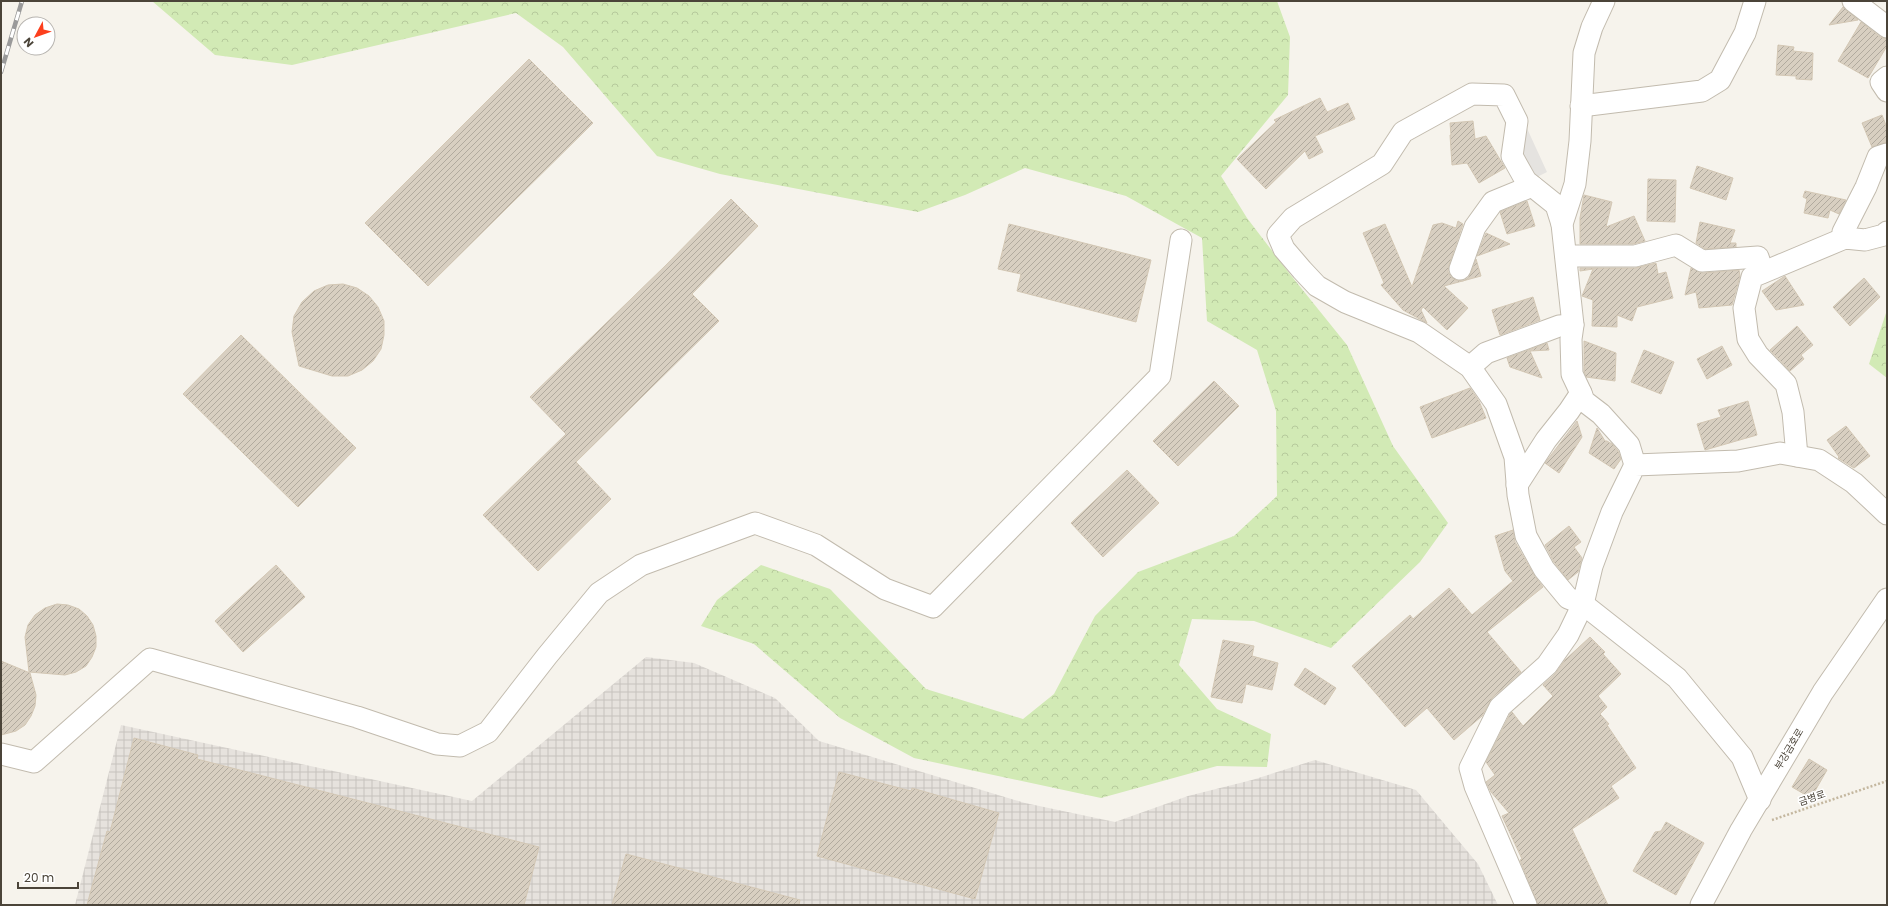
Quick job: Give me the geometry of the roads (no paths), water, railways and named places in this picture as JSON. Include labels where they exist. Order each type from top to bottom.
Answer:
[{"type":"street","points":[[1562,224],[1575,184],[1584,53],[1592,27],[1604,1]]},
{"type":"street","points":[[1581,106],[1702,91],[1720,80],[1746,33],[1755,1]]},
{"type":"street","points":[[1853,1],[1887,28]]},
{"type":"street","points":[[1887,77],[1882,82],[1887,91]]},
{"type":"street","points":[[1526,905],[1475,786],[1470,768],[1500,707],[1547,665],[1568,635],[1583,604],[1592,566],[1612,512],[1635,464],[1629,444],[1601,414],[1584,401],[1572,374],[1571,339],[1573,325],[1562,224],[1556,205],[1526,181],[1512,156],[1517,121],[1504,95],[1472,94],[1403,132],[1382,164],[1293,218],[1278,234],[1284,249],[1317,286],[1345,302],[1419,332],[1470,367],[1496,404],[1515,457],[1517,486],[1526,536],[1544,569],[1568,598],[1583,604],[1677,678],[1742,757],[1760,800]]},
{"type":"street","points":[[1845,238],[1842,232],[1866,187],[1878,157],[1887,154]]},
{"type":"street","points":[[1460,269],[1476,227],[1493,202],[1532,186]]},
{"type":"street","points":[[1797,456],[1793,412],[1786,384],[1758,355],[1748,339],[1744,308],[1752,277],[1845,238],[1865,240],[1884,235],[1887,232]]},
{"type":"street","points":[[1,754],[34,762],[150,659],[357,717],[438,744],[460,746],[488,732],[547,656],[599,593],[641,565],[755,523],[816,545],[885,589],[933,607],[1160,376],[1181,240]]},
{"type":"street","points":[[1566,256],[1635,256],[1676,245],[1702,260],[1758,257],[1764,272]]},
{"type":"street","points":[[1470,367],[1486,353],[1559,326],[1573,325]]},
{"type":"street","points":[[1517,486],[1546,440],[1581,393]]},
{"type":"street","points":[[1635,464],[1738,461],[1780,453],[1819,460],[1854,483],[1887,514]]},
{"type":"street","name":"부강금호로","points":[[1701,905],[1823,692],[1887,598]]},
{"type":"railway","points":[[1,72],[22,1]]}]
